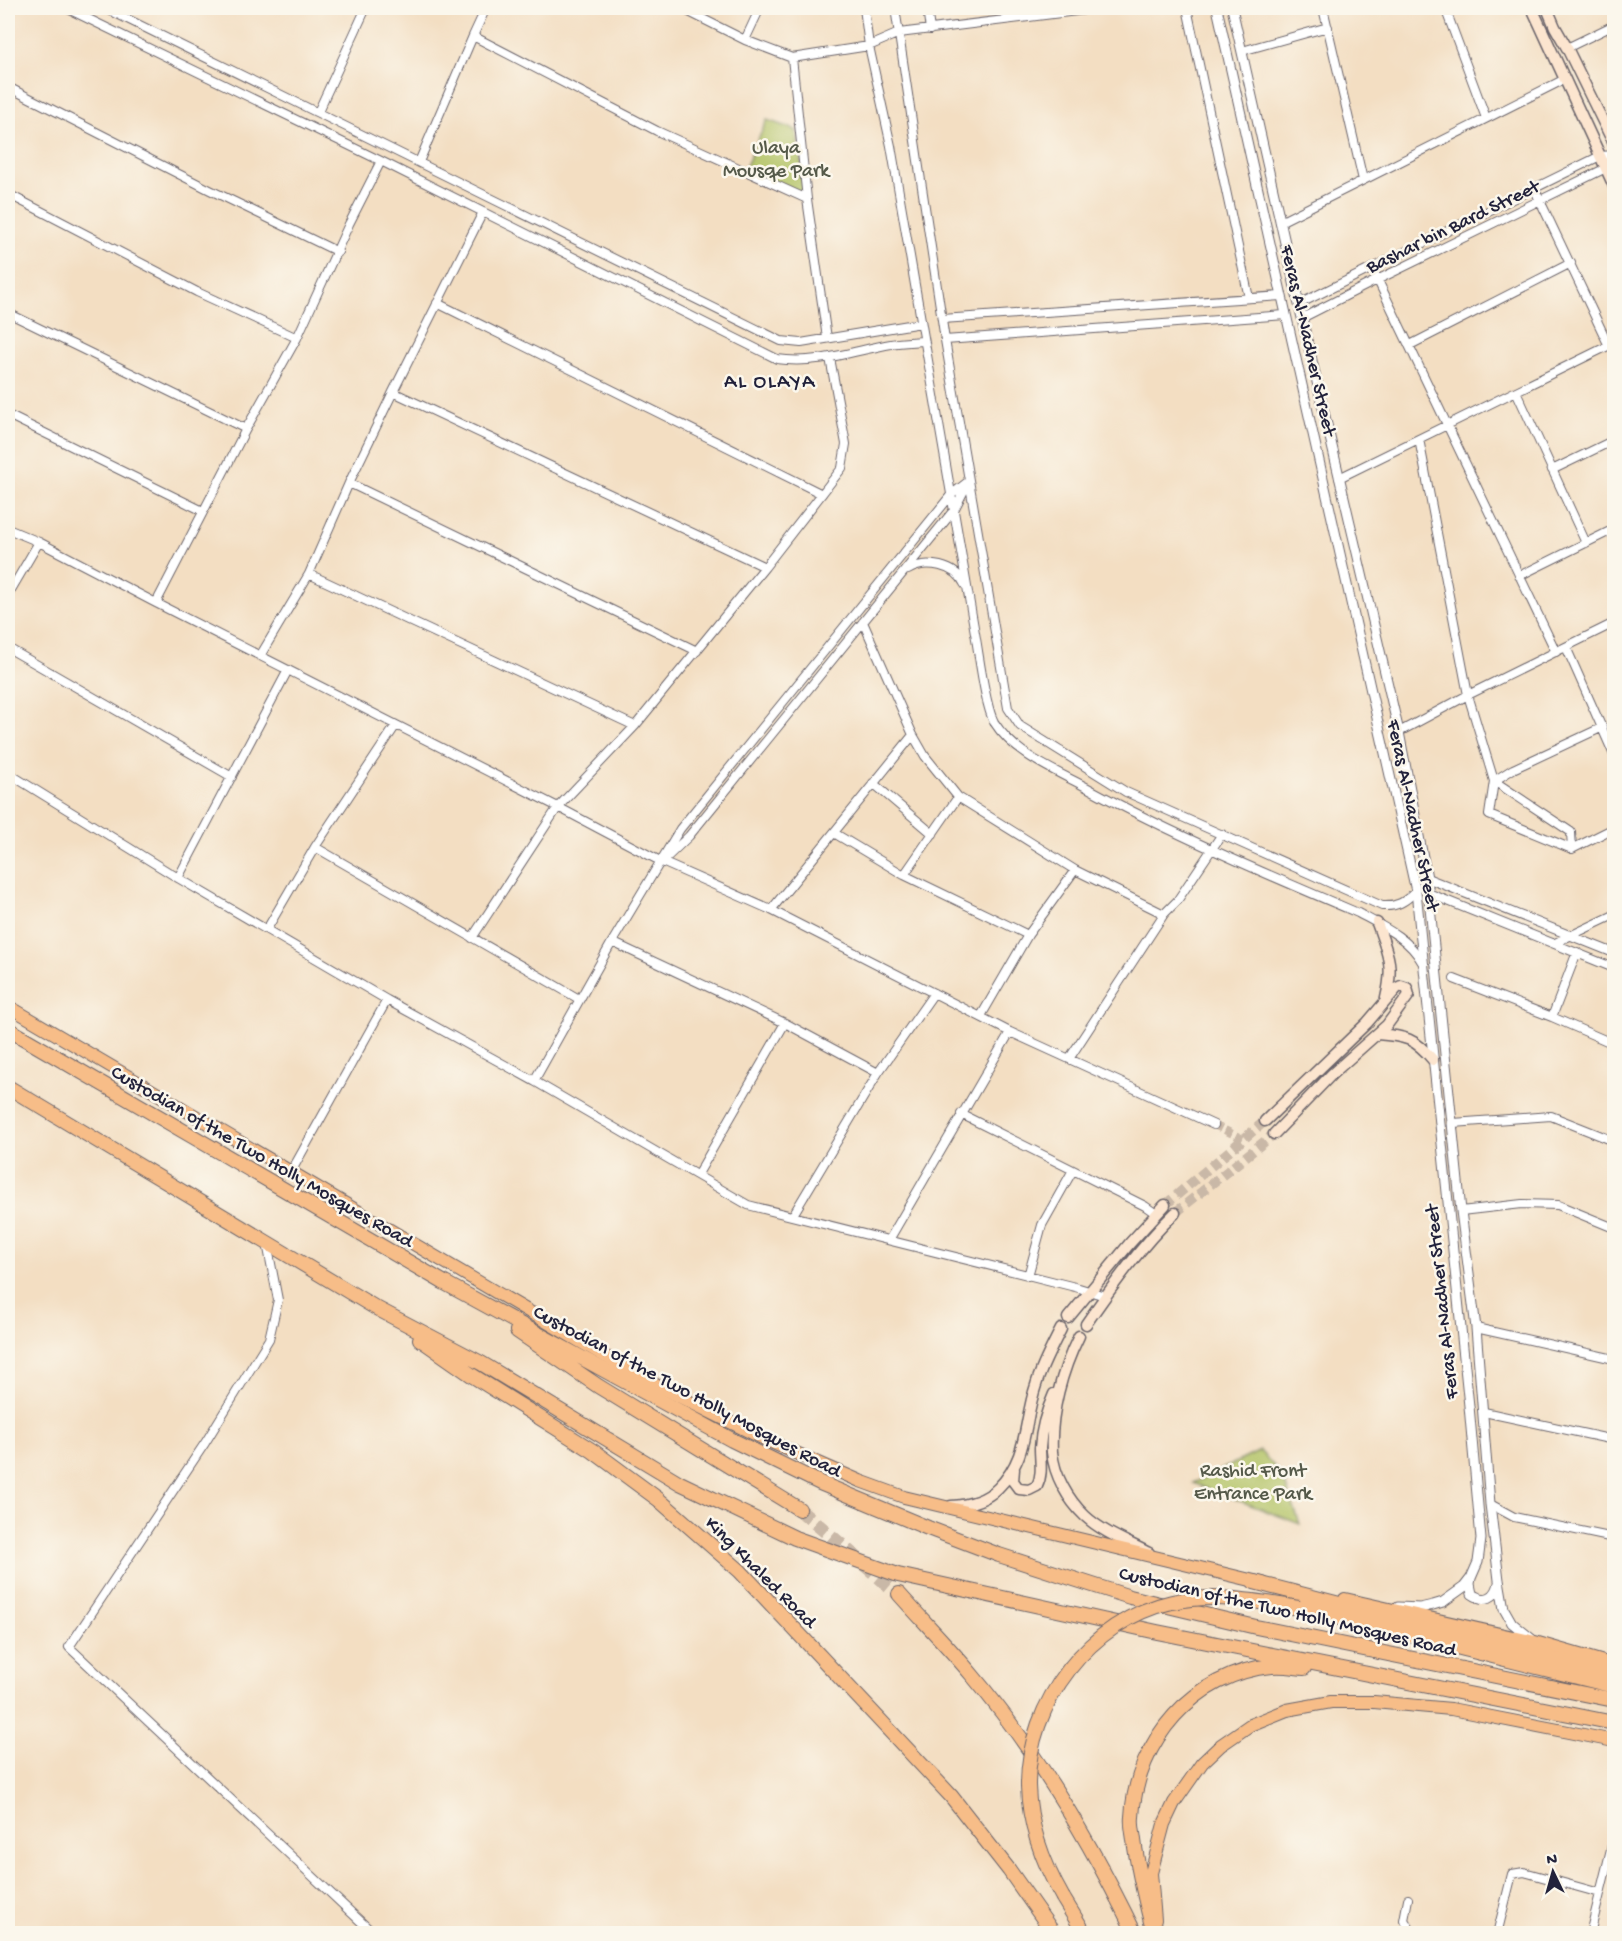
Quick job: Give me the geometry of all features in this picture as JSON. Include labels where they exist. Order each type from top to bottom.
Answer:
[{"type":"highway","name":"Custodian of the Two Holly Mosques Road","points":[[8,1029],[443,1282],[722,1434],[810,1478],[928,1528],[999,1555],[1130,1597],[1256,1627],[1614,1700]]},
{"type":"highway","points":[[8,1087],[376,1308],[482,1363],[680,1483],[795,1538],[898,1575],[1157,1632],[1614,1723]]},
{"type":"highway","points":[[443,1282],[598,1386],[799,1509]]},
{"type":"highway","name":"King Khaled Road","points":[[376,1308],[473,1376],[593,1451],[658,1498],[740,1571],[951,1796],[1009,1870],[1054,1934]]},
{"type":"highway","points":[[1254,1582],[1614,1675]]},
{"type":"highway","points":[[898,1594],[973,1675],[1014,1729],[1063,1801],[1135,1934]]},
{"type":"highway","points":[[1085,1934],[1062,1898],[1041,1856],[1032,1822],[1028,1787],[1032,1753],[1039,1723],[1058,1685],[1071,1667],[1101,1637],[1139,1614],[1170,1602],[1193,1598],[1240,1598],[1299,1608],[1614,1686]]},
{"type":"highway","points":[[1155,1934],[1142,1891],[1131,1819],[1138,1777],[1165,1725],[1200,1693],[1222,1680],[1244,1672],[1273,1666],[1388,1678]]},
{"type":"main road","points":[[1532,8],[1614,186]]},
{"type":"main road","points":[[1547,8],[1614,144]]},
{"type":"main road","points":[[1377,923],[1388,953],[1390,966],[1390,982],[1386,999]]},
{"type":"main road","points":[[1265,1120],[1367,1023],[1397,988],[1401,986],[1409,990],[1410,995],[1399,1011],[1332,1074],[1274,1134]]},
{"type":"main road","points":[[8,1006],[644,1379],[764,1439],[860,1481],[904,1497],[1254,1582],[1381,1606],[1535,1642],[1614,1665]]},
{"type":"main road","points":[[1377,1034],[1405,1036],[1423,1047],[1433,1060]]},
{"type":"main road","points":[[1068,1318],[1155,1213],[1165,1205]]},
{"type":"main road","points":[[1086,1324],[1140,1252],[1175,1213]]},
{"type":"main road","points":[[1061,1329],[1036,1384],[1021,1452],[1012,1476],[1015,1486],[1024,1491],[1034,1489],[1041,1476],[1040,1448],[1045,1413],[1079,1336]]},
{"type":"main road","points":[[1062,1378],[1054,1417],[1052,1451],[1054,1464],[1066,1492],[1085,1517],[1157,1557]]},
{"type":"main road","points":[[942,1506],[978,1502],[993,1492],[1014,1468]]},
{"type":"main road","points":[[1155,1934],[1151,1873],[1160,1835],[1174,1803],[1202,1763],[1221,1745],[1250,1725],[1287,1710],[1331,1702],[1364,1702],[1451,1709],[1614,1742]]},
{"type":"street","points":[[66,8],[381,161],[777,358],[795,361],[830,358],[893,344],[924,341]]},
{"type":"street","points":[[105,8],[781,341],[801,343],[921,323]]},
{"type":"street","points":[[318,112],[366,8]]},
{"type":"street","points":[[419,162],[486,8]]},
{"type":"street","points":[[681,8],[745,40],[792,58],[869,46],[899,33],[1101,8]]},
{"type":"street","points":[[745,40],[760,8]]},
{"type":"street","points":[[864,8],[869,46],[891,146],[968,591],[993,720],[1005,735],[1036,760],[1122,807],[1212,851],[1377,923],[1413,947],[1423,965]]},
{"type":"street","points":[[895,8],[945,340],[1008,708],[1020,726],[1126,792],[1382,906],[1402,903],[1416,891]]},
{"type":"street","points":[[927,8],[930,30]]},
{"type":"street","points":[[1187,8],[1249,298]]},
{"type":"street","name":"Feras Al-Nadher Street","points":[[1217,8],[1416,891],[1470,1406],[1481,1539],[1478,1562],[1471,1578]]},
{"type":"street","name":"Feras Al-Nadher Street","points":[[1232,8],[1399,732],[1427,878],[1454,1123],[1461,1211],[1476,1328],[1490,1504],[1499,1580],[1504,1609],[1512,1623],[1535,1642]]},
{"type":"street","points":[[1323,8],[1363,180]]},
{"type":"street","points":[[1445,8],[1486,118]]},
{"type":"street","points":[[1567,48],[1614,25]]},
{"type":"street","points":[[1242,51],[1328,27]]},
{"type":"street","points":[[473,36],[657,131],[807,199]]},
{"type":"street","points":[[792,58],[807,199],[827,338]]},
{"type":"street","points":[[1280,222],[1564,79]]},
{"type":"street","points":[[8,87],[338,252]]},
{"type":"street","name":"Bashar bin Bard Street","points":[[1299,304],[1600,156],[1614,155]]},
{"type":"street","name":"Bashar bin Bard Street","points":[[1302,318],[1606,168],[1614,160]]},
{"type":"street","points":[[156,603],[246,429],[297,338],[349,224],[381,161]]},
{"type":"street","points":[[1339,478],[1611,344],[1534,188]]},
{"type":"street","points":[[8,194],[197,292],[297,338]]},
{"type":"street","points":[[260,656],[309,574],[349,483],[483,212]]},
{"type":"street","points":[[1410,345],[1571,263]]},
{"type":"street","points":[[1372,268],[1556,652]]},
{"type":"street","points":[[942,319],[1281,296]]},
{"type":"street","points":[[437,303],[822,494]]},
{"type":"street","points":[[8,313],[246,429]]},
{"type":"street","points":[[945,340],[1286,315]]},
{"type":"street","points":[[472,938],[558,807],[635,726],[765,567],[842,468],[846,444],[830,358]]},
{"type":"street","points":[[1516,391],[1586,543]]},
{"type":"street","points":[[393,392],[765,567]]},
{"type":"street","points":[[8,415],[203,511]]},
{"type":"street","points":[[1419,439],[1468,695],[1494,780],[1489,815],[1572,849],[1614,828]]},
{"type":"street","points":[[1552,470],[1614,440]]},
{"type":"street","points":[[534,1081],[612,942],[680,829],[951,495],[969,481]]},
{"type":"street","points":[[662,861],[689,836],[954,510],[969,481]]},
{"type":"street","points":[[349,483],[697,651]]},
{"type":"street","points":[[8,529],[39,542],[662,861],[771,910],[1010,1032],[1214,1125]]},
{"type":"street","points":[[1519,576],[1614,529]]},
{"type":"street","points":[[8,595],[39,542]]},
{"type":"street","points":[[900,576],[915,566],[932,564],[952,569],[963,579],[968,591]]},
{"type":"street","points":[[309,574],[635,726]]},
{"type":"street","points":[[863,622],[913,735],[925,756],[958,797],[1075,870],[1164,914]]},
{"type":"street","points":[[1399,732],[1468,695],[1614,623]]},
{"type":"street","points":[[1566,647],[1614,755]]},
{"type":"street","points":[[8,648],[232,777]]},
{"type":"street","points":[[178,878],[288,670]]},
{"type":"street","points":[[267,929],[315,847],[396,725]]},
{"type":"street","points":[[1494,780],[1603,727]]},
{"type":"street","points":[[771,910],[913,735]]},
{"type":"street","points":[[8,773],[178,878],[387,1000],[698,1174],[748,1205],[1105,1296]]},
{"type":"street","points":[[1494,780],[1571,832],[1572,849]]},
{"type":"street","points":[[873,783],[933,834]]},
{"type":"street","points":[[904,875],[958,797]]},
{"type":"street","points":[[834,833],[904,875],[1028,935]]},
{"type":"street","points":[[1069,1059],[1164,914],[1177,901],[1222,834]]},
{"type":"street","points":[[315,847],[579,999]]},
{"type":"street","points":[[981,1016],[1028,935],[1075,870]]},
{"type":"street","points":[[1427,878],[1614,953]]},
{"type":"street","points":[[1428,893],[1614,968]]},
{"type":"street","points":[[1555,943],[1614,915]]},
{"type":"street","points":[[612,942],[785,1023],[878,1073]]},
{"type":"street","points":[[1552,1017],[1577,952]]},
{"type":"street","points":[[1454,979],[1614,1044]]},
{"type":"street","points":[[793,1215],[878,1073],[934,993]]},
{"type":"street","points":[[291,1172],[387,1000]]},
{"type":"street","points":[[698,1174],[785,1023]]},
{"type":"street","points":[[889,1240],[1010,1032]]},
{"type":"street","points":[[961,1114],[1155,1213]]},
{"type":"street","points":[[1454,1123],[1551,1116],[1614,1141]]},
{"type":"street","points":[[1028,1276],[1042,1225],[1072,1170]]},
{"type":"street","points":[[1461,1211],[1522,1204],[1558,1205],[1614,1228]]},
{"type":"street","points":[[267,1243],[278,1300],[269,1339],[205,1443],[69,1647],[374,1934]]},
{"type":"street","points":[[1476,1328],[1614,1359]]},
{"type":"street","points":[[1484,1412],[1614,1440]]},
{"type":"street","points":[[1490,1504],[1514,1517],[1614,1538]]},
{"type":"street","points":[[1471,1578],[1472,1594],[1483,1599],[1496,1593],[1499,1580]]},
{"type":"street","points":[[1381,1606],[1420,1608],[1443,1602],[1464,1587],[1471,1578]]},
{"type":"street","points":[[1590,1934],[1614,1837]]},
{"type":"street","points":[[1497,1934],[1512,1874],[1524,1872],[1600,1893]]},
{"type":"street","points":[[1408,1899],[1404,1920],[1412,1932],[1418,1934]]},
{"type":"green space","name":"Ulaya Mousqe Park","points":[[767,120],[796,130],[807,199],[745,168]]},
{"type":"green space","name":"Rashid Front Entrance Park","points":[[1260,1451],[1282,1475],[1300,1524],[1193,1483]]},
{"type":"tunnel","points":[[1165,1205],[1265,1121]]},
{"type":"tunnel","points":[[1214,1125],[1243,1139]]},
{"type":"tunnel","points":[[1175,1213],[1274,1134]]},
{"type":"tunnel","points":[[799,1509],[899,1594]]},
{"type":"district","name":"AL OLAYA","points":[[770,380]]}]
